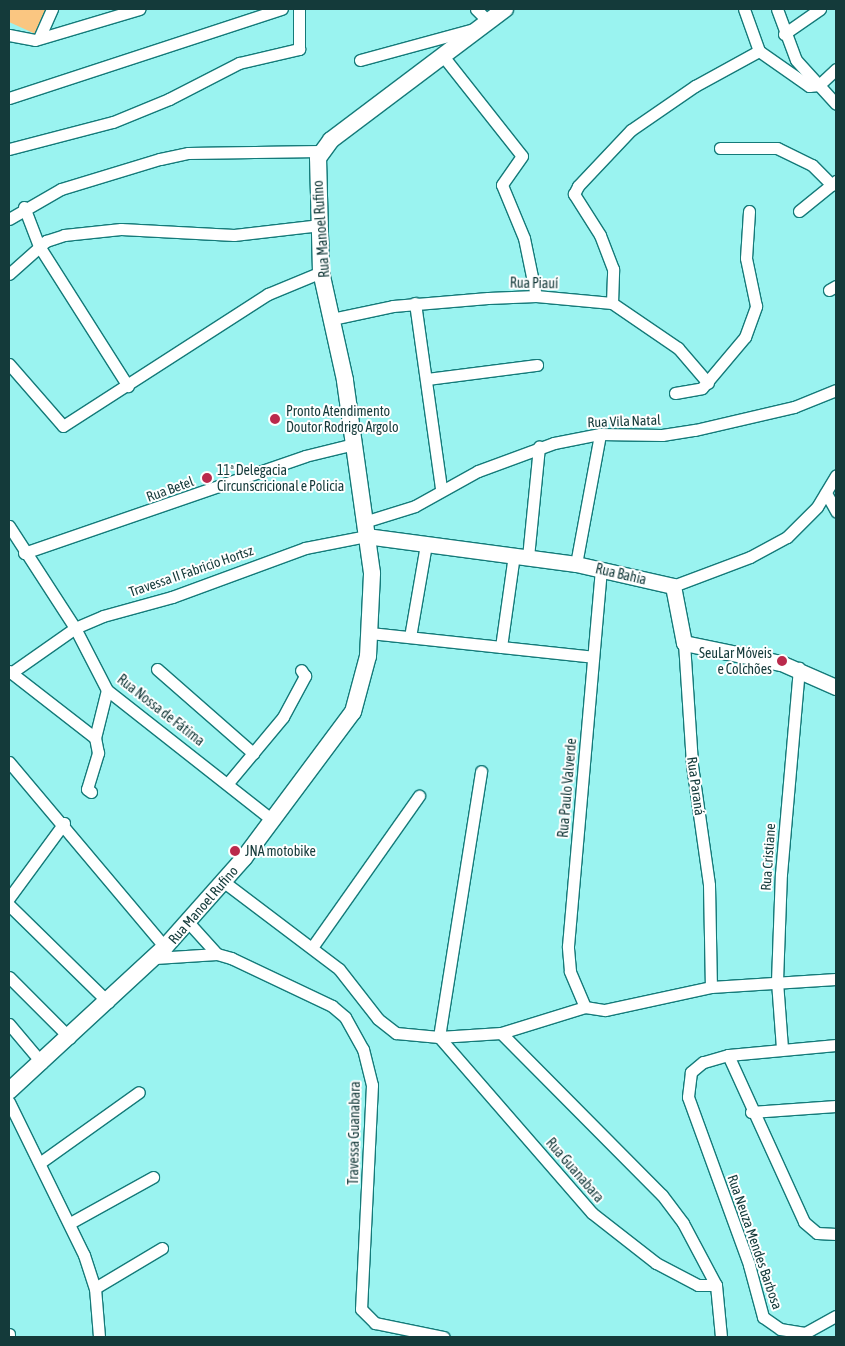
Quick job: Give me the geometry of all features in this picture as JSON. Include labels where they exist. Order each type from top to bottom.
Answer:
[{"type":"main road","points":[[321,151],[505,9]]},
{"type":"main road","name":"Rua Manoel Rufino","points":[[9,1091],[70,1038],[160,952],[224,882],[353,712],[365,677],[372,601],[354,444],[332,318],[321,272],[317,175],[321,151]]},
{"type":"street","points":[[40,36],[52,9]]},
{"type":"street","points":[[9,35],[29,41],[108,13],[139,9]]},
{"type":"street","points":[[9,98],[244,13],[282,9]]},
{"type":"street","points":[[9,149],[113,122],[239,63],[299,49],[298,9]]},
{"type":"street","points":[[360,60],[486,24],[476,9]]},
{"type":"street","points":[[744,9],[759,51],[803,83],[819,85]]},
{"type":"street","points":[[777,9],[784,34],[796,60],[836,104]]},
{"type":"street","points":[[784,34],[820,9]]},
{"type":"street","points":[[612,304],[614,281],[608,253],[574,190],[631,130],[695,86],[759,51]]},
{"type":"street","points":[[443,56],[523,158],[502,185],[524,238],[536,296]]},
{"type":"street","points":[[819,85],[836,69]]},
{"type":"street","points":[[720,148],[777,148],[812,165],[834,183],[799,211]]},
{"type":"street","points":[[9,219],[24,207],[84,181],[188,153],[321,151]]},
{"type":"street","points":[[24,207],[39,246],[128,386]]},
{"type":"street","points":[[675,393],[695,392],[708,383],[739,346],[756,306],[746,258],[749,211]]},
{"type":"street","points":[[9,274],[39,246],[54,237],[94,230],[234,235],[320,225]]},
{"type":"street","points":[[9,364],[64,426],[273,291],[321,272]]},
{"type":"street","name":"Rua Piauí","points":[[332,318],[415,303],[536,296],[612,304],[678,348],[708,383]]},
{"type":"street","points":[[415,303],[442,488]]},
{"type":"street","points":[[427,379],[537,365]]},
{"type":"street","name":"Rua Vila Natal","points":[[365,529],[415,506],[442,488],[539,448],[600,434],[662,435],[695,430],[794,407],[836,390]]},
{"type":"street","points":[[576,564],[600,434]]},
{"type":"street","name":"Rua Betel","points":[[24,552],[305,456],[354,444]]},
{"type":"street","points":[[501,647],[521,556],[539,448]]},
{"type":"street","points":[[673,586],[769,548],[804,522],[826,493],[836,475]]},
{"type":"street","points":[[826,493],[836,511]]},
{"type":"street","name":"Rua Nossa de Fátima","points":[[9,526],[24,552],[75,628],[107,690],[228,783],[272,820]]},
{"type":"street","name":"Rua Bahia","points":[[365,529],[426,544],[576,564],[673,586]]},
{"type":"street","name":"Travessa II Fabricio Hortsz","points":[[10,672],[75,628],[365,529]]},
{"type":"street","points":[[410,637],[426,544]]},
{"type":"street","name":"Rua Paulo Valverde","points":[[585,1007],[570,971],[568,946],[601,569]]},
{"type":"street","name":"Rua Paraná","points":[[673,586],[684,643],[692,765],[708,868],[711,986]]},
{"type":"street","points":[[370,633],[594,657]]},
{"type":"street","points":[[684,643],[798,668],[836,687]]},
{"type":"street","name":"Rua Cristiane","points":[[782,1048],[777,981],[780,874],[798,668]]},
{"type":"street","points":[[157,669],[253,753]]},
{"type":"street","points":[[228,783],[283,717],[306,676],[301,670]]},
{"type":"street","points":[[10,672],[95,738]]},
{"type":"street","points":[[91,792],[88,786],[98,753],[95,738],[107,690]]},
{"type":"street","points":[[9,762],[64,823],[160,952]]},
{"type":"street","points":[[439,1036],[481,770]]},
{"type":"street","points":[[313,946],[419,796]]},
{"type":"street","points":[[9,898],[64,823]]},
{"type":"street","points":[[224,882],[313,946],[348,979],[387,1028],[405,1035],[439,1036],[501,1033],[585,1007],[605,1010],[711,986],[836,979]]},
{"type":"street","points":[[9,905],[108,1002]]},
{"type":"street","name":"Travessa Guanabara","points":[[188,922],[217,954]]},
{"type":"street","name":"Travessa Guanabara","points":[[160,952],[217,954],[332,1006],[356,1031],[372,1085],[362,1309],[375,1324],[444,1337]]},
{"type":"street","points":[[9,977],[70,1038]]},
{"type":"street","points":[[9,1024],[42,1063]]},
{"type":"street","points":[[501,1033],[662,1195],[702,1252],[716,1285],[721,1337]]},
{"type":"street","name":"Rua Guanabara","points":[[439,1036],[592,1213],[656,1263],[698,1285],[716,1285]]},
{"type":"street","points":[[836,1045],[782,1048],[728,1055],[751,1112],[804,1222],[817,1233],[836,1234]]},
{"type":"street","name":"Rua Neuza Mendes Barbosa","points":[[728,1055],[703,1062],[691,1072],[689,1111],[749,1265],[759,1310],[780,1329],[807,1335],[836,1316]]},
{"type":"street","points":[[41,1162],[138,1092]]},
{"type":"street","points":[[751,1112],[836,1106]]},
{"type":"street","points":[[11,1109],[41,1162],[70,1223],[95,1288],[99,1337]]},
{"type":"street","points":[[70,1223],[153,1177]]},
{"type":"street","points":[[95,1288],[162,1248]]},
{"type":"shaded area","points":[[9,9],[52,9],[40,36],[9,22]]},
{"type":"place","name":"Pronto Atendimento Doutor Rodrigo Argolo","points":[[275,419]]},
{"type":"place","name":"11ª Delegacia Circunscricional e Policia","points":[[207,478]]},
{"type":"place","name":"SeuLar Móveis e Colchões","points":[[782,661]]},
{"type":"place","name":"JNA motobike","points":[[235,851]]}]
